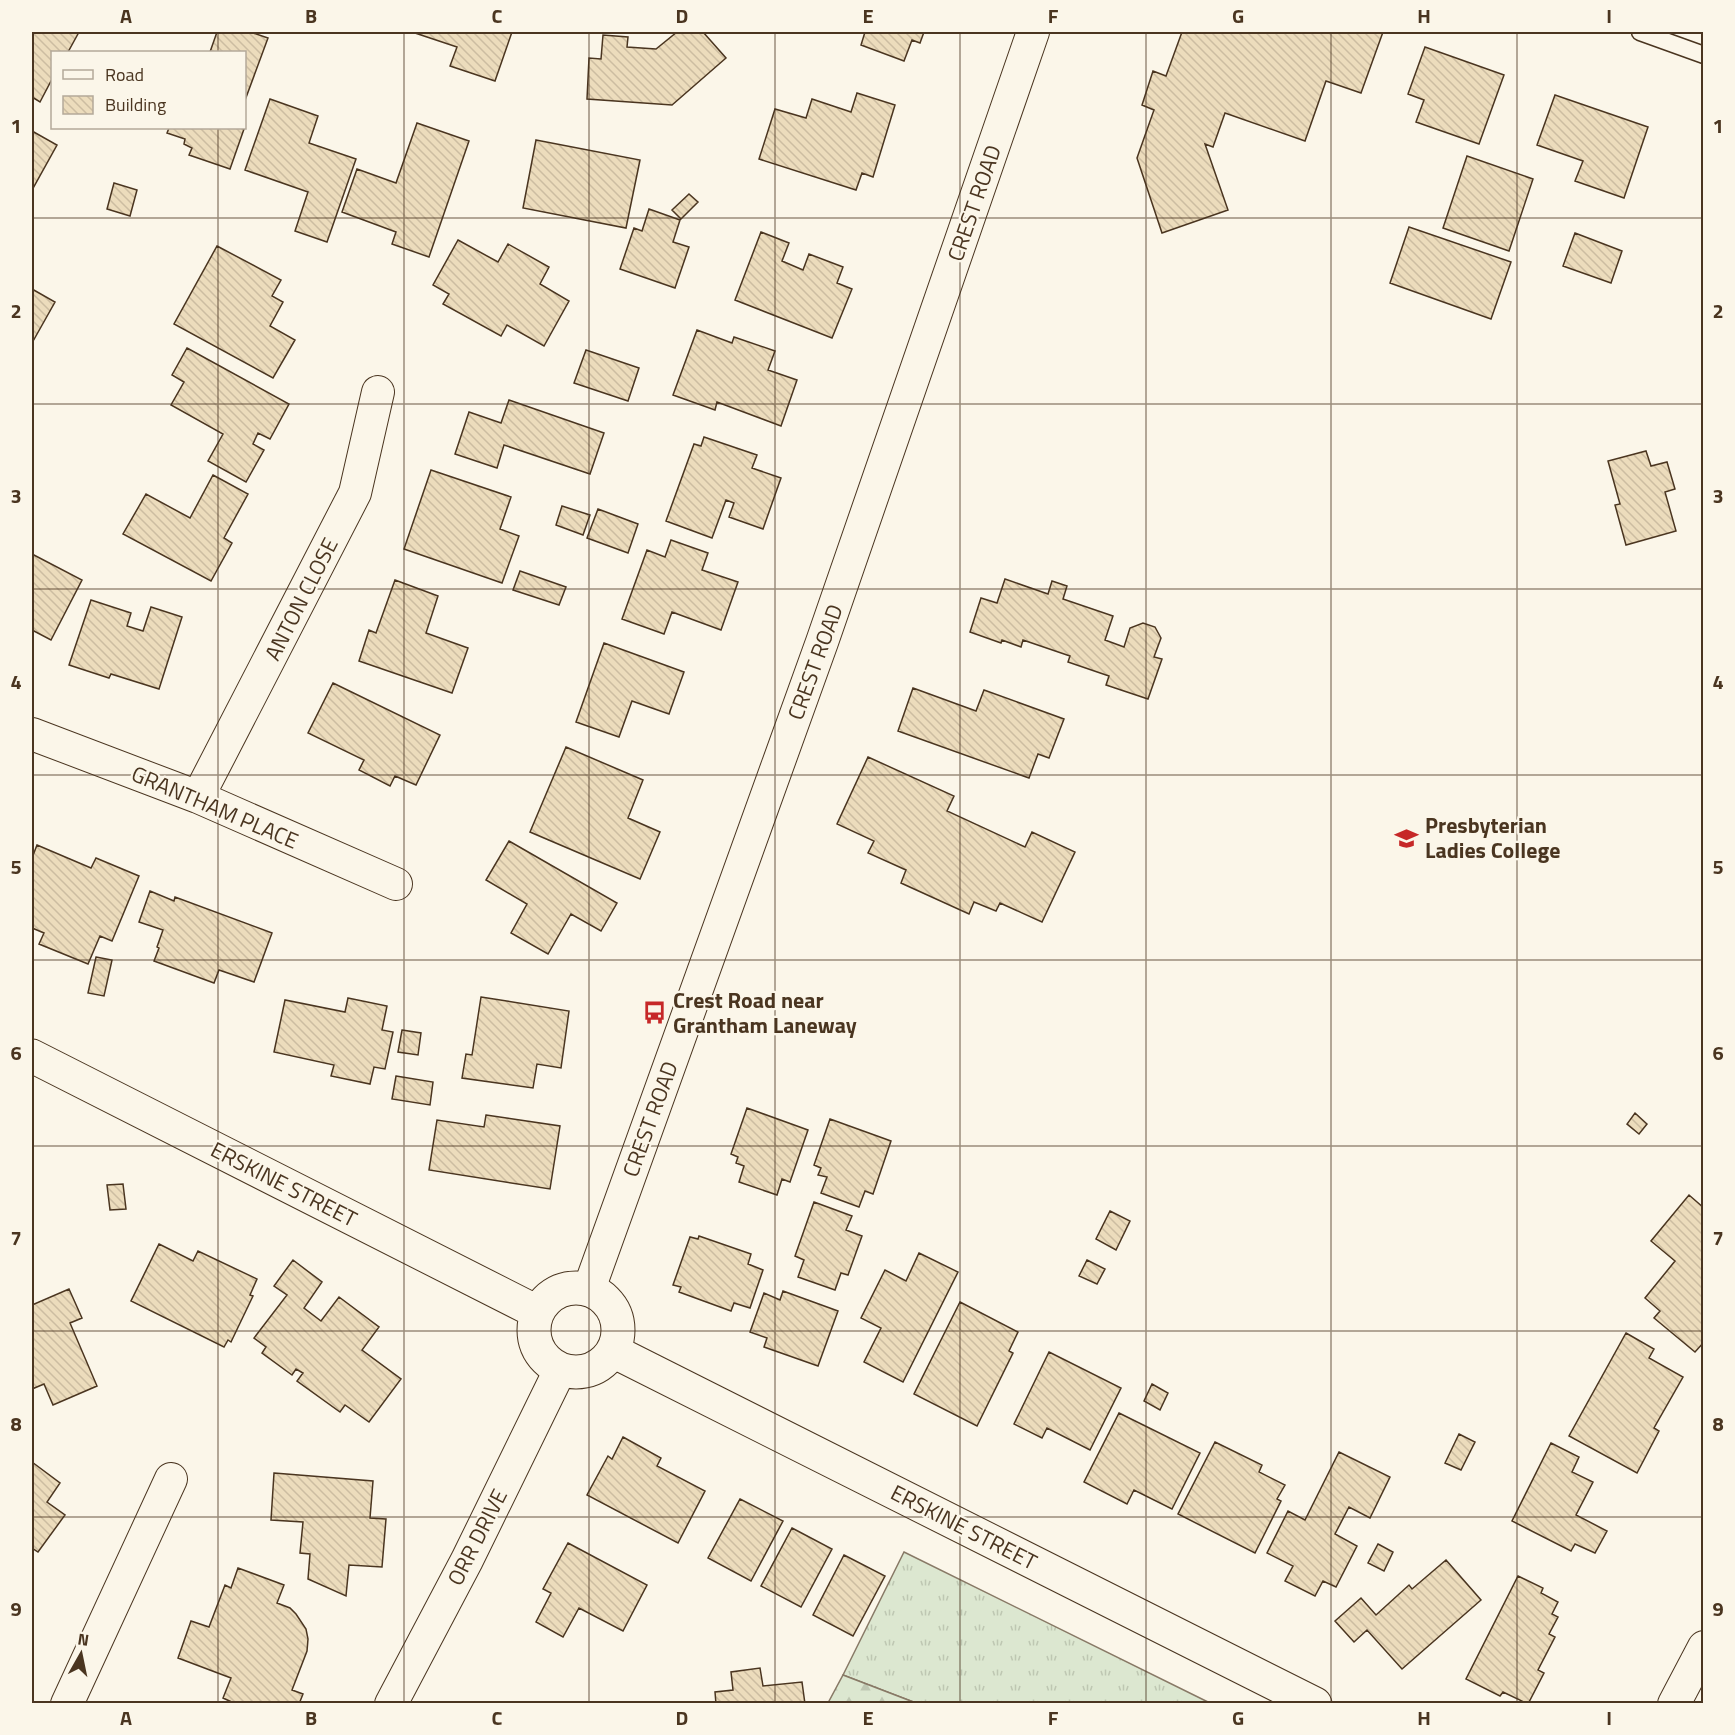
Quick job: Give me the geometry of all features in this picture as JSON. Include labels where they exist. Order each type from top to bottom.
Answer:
[{"type":"street","name":"CREST ROAD","points":[[589,1289],[822,642],[1033,32]]},
{"type":"street","name":"ANTON CLOSE","points":[[198,797],[355,493],[378,392]]},
{"type":"street","name":"GRANTHAM PLACE","points":[[32,734],[198,797],[396,884]]},
{"type":"street","name":"ERSKINE STREET","points":[[32,1056],[537,1311]]},
{"type":"street","points":[[574,1287],[589,1289],[605,1299],[615,1314],[618,1333],[613,1351],[604,1363],[591,1370],[575,1373],[560,1370],[545,1360],[536,1346],[533,1329],[537,1311],[546,1299],[558,1291],[574,1287]]},
{"type":"street","name":"ERSKINE STREET","points":[[613,1351],[1316,1704]]},
{"type":"street","name":"ORR DRIVE","points":[[391,1704],[467,1560],[560,1370]]},
{"type":"street","points":[[67,1704],[171,1479]]},
{"type":"street","points":[[1674,1704],[1704,1647]]},
{"type":"lane","points":[[1640,32],[1704,55]]},
{"type":"green space","points":[[904,1552],[1210,1703],[916,1703],[843,1675]]},
{"type":"green space","points":[[843,1675],[916,1703],[828,1703]]},
{"type":"building","points":[[32,32],[79,32],[69,51],[51,51],[51,81],[40,102],[32,97]]},
{"type":"building","points":[[217,32],[250,32],[268,38],[246,98],[246,51],[210,51]]},
{"type":"building","points":[[412,32],[512,32],[495,81],[450,66],[457,47]]},
{"type":"building","points":[[677,32],[703,32],[726,58],[672,105],[587,99],[589,58],[601,59],[603,35],[628,37],[627,47],[656,49]]},
{"type":"building","points":[[865,32],[924,32],[920,43],[912,40],[904,61],[861,45]]},
{"type":"building","points":[[1182,32],[1383,32],[1361,93],[1326,81],[1305,141],[1225,113],[1213,147],[1205,144],[1228,210],[1162,233],[1137,158],[1154,110],[1142,105],[1153,71],[1166,76]]},
{"type":"building","points":[[1425,47],[1504,75],[1479,144],[1416,122],[1424,100],[1408,94]]},
{"type":"building","points":[[857,93],[895,105],[873,177],[862,173],[856,190],[759,159],[775,109],[806,118],[812,99],[851,112]]},
{"type":"building","points":[[1555,95],[1648,127],[1624,198],[1575,181],[1583,161],[1537,145]]},
{"type":"building","points":[[270,99],[318,116],[309,143],[356,159],[327,242],[295,231],[308,192],[245,170]]},
{"type":"building","points":[[417,123],[469,141],[429,257],[392,244],[396,232],[342,212],[357,169],[396,183]]},
{"type":"building","points":[[169,129],[244,129],[230,169],[189,155],[192,148],[184,144],[185,139],[167,133]]},
{"type":"building","points":[[32,131],[57,145],[32,190]]},
{"type":"building","points":[[536,140],[640,160],[626,228],[523,208]]},
{"type":"building","points":[[1467,156],[1533,179],[1509,251],[1443,228]]},
{"type":"building","points":[[114,183],[137,190],[130,216],[107,209]]},
{"type":"building","points":[[689,194],[698,202],[681,219],[672,210]]},
{"type":"building","points":[[649,209],[680,220],[673,242],[689,247],[675,288],[620,269],[634,228],[642,231]]},
{"type":"building","points":[[1409,227],[1511,262],[1491,319],[1390,283]]},
{"type":"building","points":[[761,232],[789,243],[782,261],[803,270],[809,254],[843,267],[837,283],[852,289],[832,338],[735,300]]},
{"type":"building","points":[[1575,233],[1622,251],[1611,283],[1563,266]]},
{"type":"building","points":[[458,240],[498,262],[508,244],[549,267],[540,284],[569,301],[544,346],[507,325],[501,336],[443,304],[449,294],[433,285]]},
{"type":"building","points":[[217,246],[281,280],[272,296],[283,302],[270,326],[295,340],[273,378],[174,324]]},
{"type":"building","points":[[32,289],[55,302],[32,343]]},
{"type":"building","points":[[697,330],[732,343],[734,337],[775,351],[768,370],[797,380],[781,426],[717,402],[715,410],[673,395]]},
{"type":"building","points":[[187,348],[289,404],[270,439],[258,433],[253,444],[264,450],[246,482],[208,461],[223,434],[171,405],[184,382],[172,375]]},
{"type":"building","points":[[586,350],[639,368],[628,401],[574,383]]},
{"type":"building","points":[[509,400],[604,433],[590,474],[504,445],[497,468],[455,454],[469,412],[501,423]]},
{"type":"building","points":[[704,437],[757,455],[752,468],[781,478],[763,529],[729,517],[734,503],[726,500],[712,538],[666,521],[694,444],[701,446]]},
{"type":"building","points":[[1646,451],[1651,466],[1667,462],[1675,489],[1665,492],[1676,531],[1626,545],[1615,505],[1620,504],[1608,461]]},
{"type":"building","points":[[431,470],[511,497],[500,529],[519,536],[502,583],[404,549]]},
{"type":"building","points":[[213,475],[248,494],[224,538],[232,543],[211,581],[123,534],[146,494],[190,518]]},
{"type":"building","points":[[562,506],[590,515],[583,535],[556,525]]},
{"type":"building","points":[[598,509],[638,524],[628,553],[587,538]]},
{"type":"building","points":[[671,540],[708,553],[702,570],[738,582],[721,630],[672,612],[664,634],[622,619],[647,550],[665,557]]},
{"type":"building","points":[[32,554],[82,580],[51,640],[32,630]]},
{"type":"building","points":[[520,571],[566,587],[559,605],[513,590]]},
{"type":"building","points":[[1005,579],[1048,594],[1052,581],[1067,586],[1063,599],[1113,616],[1105,640],[1124,647],[1130,628],[1143,623],[1155,627],[1161,638],[1154,657],[1162,659],[1148,699],[1106,685],[1109,676],[1068,662],[1070,656],[1023,640],[1021,647],[1002,640],[1001,643],[970,632],[981,598],[997,603]]},
{"type":"building","points":[[395,580],[438,596],[426,633],[468,648],[452,693],[359,661],[369,630],[376,633]]},
{"type":"building","points":[[91,600],[131,613],[127,626],[143,631],[151,607],[182,617],[159,689],[111,674],[109,678],[69,665]]},
{"type":"building","points":[[604,643],[684,672],[669,714],[632,701],[619,737],[576,722]]},
{"type":"building","points":[[333,683],[440,735],[416,785],[395,776],[390,786],[359,770],[364,760],[308,733]]},
{"type":"building","points":[[913,688],[976,711],[984,690],[1064,719],[1049,758],[1038,754],[1029,778],[898,731]]},
{"type":"building","points":[[566,747],[643,780],[628,818],[660,832],[640,879],[530,832]]},
{"type":"building","points":[[868,757],[954,796],[947,811],[1025,847],[1032,832],[1075,852],[1042,922],[1000,903],[996,911],[974,902],[969,914],[901,883],[906,870],[868,853],[874,841],[837,824]]},
{"type":"building","points":[[509,841],[617,903],[601,931],[571,914],[548,954],[511,933],[527,904],[486,880]]},
{"type":"building","points":[[37,845],[91,868],[96,858],[139,876],[112,941],[100,936],[88,964],[39,944],[44,933],[32,928],[32,858]]},
{"type":"building","points":[[150,891],[174,901],[175,897],[272,933],[254,982],[219,970],[214,983],[154,961],[163,930],[139,922]]},
{"type":"building","points":[[96,957],[112,960],[104,996],[88,993]]},
{"type":"building","points":[[481,997],[569,1011],[561,1068],[537,1064],[533,1088],[462,1078],[466,1054],[472,1055]]},
{"type":"building","points":[[348,998],[387,1006],[382,1030],[393,1032],[385,1069],[374,1067],[370,1084],[331,1076],[334,1065],[274,1052],[285,1000],[345,1012]]},
{"type":"building","points":[[402,1030],[421,1033],[418,1055],[398,1052]]},
{"type":"building","points":[[396,1076],[433,1082],[430,1105],[392,1099]]},
{"type":"building","points":[[747,1108],[808,1130],[790,1182],[782,1179],[777,1195],[739,1182],[744,1166],[736,1163],[738,1157],[731,1154]]},
{"type":"building","points":[[1635,1113],[1647,1124],[1639,1134],[1627,1124]]},
{"type":"building","points":[[486,1115],[560,1126],[550,1189],[429,1170],[437,1120],[484,1127]]},
{"type":"building","points":[[830,1119],[891,1141],[873,1194],[865,1191],[859,1207],[821,1193],[827,1177],[818,1175],[821,1168],[814,1165]]},
{"type":"building","points":[[123,1184],[126,1209],[110,1210],[107,1185]]},
{"type":"building","points":[[1689,1195],[1704,1208],[1704,1342],[1695,1352],[1654,1318],[1660,1311],[1645,1298],[1675,1261],[1651,1241]]},
{"type":"building","points":[[814,1202],[852,1216],[846,1230],[862,1236],[848,1275],[841,1273],[835,1290],[798,1277],[804,1260],[795,1256]]},
{"type":"building","points":[[1110,1211],[1130,1221],[1116,1250],[1096,1239]]},
{"type":"building","points":[[699,1236],[751,1254],[748,1264],[763,1270],[750,1308],[734,1303],[731,1311],[679,1292],[681,1287],[673,1285],[690,1237],[698,1239]]},
{"type":"building","points":[[159,1244],[193,1261],[198,1251],[257,1279],[250,1295],[253,1296],[231,1342],[228,1340],[224,1347],[131,1301]]},
{"type":"building","points":[[919,1253],[958,1272],[903,1382],[864,1362],[881,1328],[861,1318],[885,1270],[906,1281]]},
{"type":"building","points":[[293,1260],[322,1282],[304,1308],[321,1321],[339,1297],[379,1327],[362,1350],[401,1379],[369,1422],[345,1405],[340,1412],[297,1381],[303,1373],[296,1369],[292,1375],[262,1353],[266,1347],[254,1338],[287,1295],[274,1286]]},
{"type":"building","points":[[1087,1260],[1105,1269],[1097,1284],[1079,1276]]},
{"type":"building","points":[[69,1289],[82,1318],[70,1323],[97,1386],[53,1405],[44,1384],[32,1389],[32,1305]]},
{"type":"building","points":[[783,1291],[838,1311],[818,1366],[764,1347],[767,1338],[750,1332],[764,1293],[780,1300]]},
{"type":"building","points":[[960,1302],[1018,1332],[1009,1351],[1013,1353],[977,1426],[914,1394]]},
{"type":"building","points":[[1626,1333],[1654,1349],[1649,1358],[1683,1377],[1654,1428],[1659,1431],[1637,1473],[1569,1436]]},
{"type":"building","points":[[1049,1352],[1121,1388],[1090,1450],[1047,1428],[1042,1438],[1014,1424]]},
{"type":"building","points":[[1152,1384],[1168,1393],[1160,1410],[1144,1401]]},
{"type":"building","points":[[1119,1413],[1200,1453],[1172,1509],[1134,1490],[1127,1504],[1084,1482]]},
{"type":"building","points":[[1459,1434],[1475,1442],[1461,1470],[1445,1463]]},
{"type":"building","points":[[623,1437],[661,1458],[657,1466],[705,1491],[678,1543],[587,1495],[608,1456],[612,1459]]},
{"type":"building","points":[[1215,1442],[1262,1465],[1259,1472],[1285,1485],[1277,1499],[1281,1501],[1255,1553],[1178,1514]]},
{"type":"building","points":[[1551,1443],[1579,1457],[1572,1472],[1593,1482],[1576,1515],[1607,1531],[1595,1553],[1575,1544],[1571,1551],[1512,1521]]},
{"type":"building","points":[[1339,1452],[1390,1477],[1370,1518],[1349,1507],[1335,1534],[1357,1546],[1336,1587],[1323,1581],[1315,1596],[1285,1581],[1293,1566],[1267,1553],[1288,1511],[1305,1520]]},
{"type":"building","points":[[32,1462],[60,1483],[47,1502],[65,1515],[38,1552],[32,1548]]},
{"type":"building","points":[[274,1473],[373,1481],[370,1518],[386,1519],[382,1567],[349,1565],[346,1596],[308,1579],[310,1554],[300,1553],[303,1522],[271,1520]]},
{"type":"building","points":[[740,1499],[783,1521],[751,1581],[708,1558]]},
{"type":"building","points":[[792,1528],[832,1549],[801,1607],[761,1586]]},
{"type":"building","points":[[568,1543],[647,1585],[623,1631],[579,1608],[563,1637],[536,1622],[551,1593],[543,1589]]},
{"type":"building","points":[[1378,1544],[1393,1552],[1384,1571],[1368,1563]]},
{"type":"building","points":[[844,1555],[885,1576],[853,1636],[813,1615]]},
{"type":"building","points":[[1446,1560],[1481,1600],[1402,1669],[1367,1630],[1354,1642],[1335,1621],[1361,1598],[1376,1615],[1409,1585],[1412,1589]]},
{"type":"building","points":[[238,1568],[284,1585],[277,1603],[290,1608],[306,1629],[307,1651],[292,1690],[303,1694],[299,1704],[236,1704],[223,1698],[231,1678],[178,1658],[191,1621],[209,1627],[225,1585],[231,1588]]},
{"type":"building","points":[[1518,1576],[1543,1588],[1541,1593],[1558,1602],[1552,1614],[1558,1617],[1549,1634],[1555,1637],[1538,1670],[1544,1673],[1528,1704],[1503,1692],[1500,1696],[1466,1679]]},
{"type":"building","points":[[760,1668],[763,1686],[802,1682],[805,1704],[716,1704],[715,1692],[733,1690],[731,1672]]},
{"type":"place","name":"Presbyterian Ladies College","points":[[1407,838]]},
{"type":"place","name":"Crest Road near Grantham Laneway","points":[[655,1013]]}]
